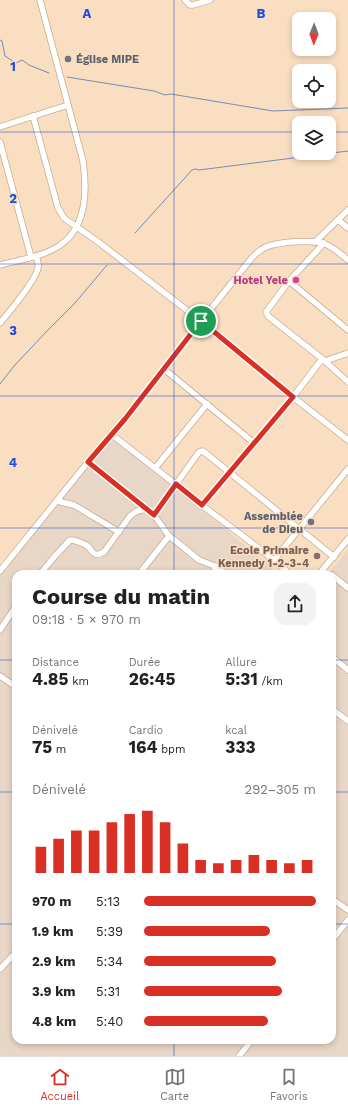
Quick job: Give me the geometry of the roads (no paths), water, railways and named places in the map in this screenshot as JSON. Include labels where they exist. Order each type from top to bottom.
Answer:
[{"type":"street","points":[[0,265],[33,256],[60,245],[76,227],[82,211],[85,196],[86,179],[83,161],[40,0]]},
{"type":"street","points":[[185,0],[190,5],[193,5],[210,0]]},
{"type":"street","points":[[0,127],[68,105]]},
{"type":"street","points":[[33,116],[58,208],[64,218],[98,240],[348,440]]},
{"type":"street","points":[[0,142],[33,256],[38,262],[36,274],[26,290],[0,323]]},
{"type":"street","points":[[315,242],[348,210]]},
{"type":"street","points":[[338,220],[348,228]]},
{"type":"street","points":[[0,570],[111,434],[125,419],[201,321],[258,252],[267,247],[280,243],[315,242],[324,243],[330,246],[348,260]]},
{"type":"street","points":[[324,243],[289,282],[266,312],[268,316],[324,360],[348,382]]},
{"type":"street","points":[[289,282],[348,330]]},
{"type":"street","points":[[202,505],[324,360],[348,353]]},
{"type":"street","points":[[164,369],[254,443]]},
{"type":"street","points":[[156,467],[207,404]]},
{"type":"street","points":[[111,434],[156,467],[285,570]]},
{"type":"street","points":[[154,515],[199,452],[203,451],[334,557]]},
{"type":"street","points":[[88,462],[154,515],[169,536],[199,560],[215,566],[220,570]]},
{"type":"street","points":[[274,560],[348,469]]},
{"type":"street","points":[[57,501],[74,505],[119,532]]},
{"type":"street","points":[[43,570],[68,541],[73,540],[85,544],[92,553],[98,554],[104,552],[133,513],[146,509]]},
{"type":"street","points":[[142,570],[169,536]]},
{"type":"street","points":[[324,569],[348,539]]},
{"type":"street","points":[[214,570],[215,566]]},
{"type":"street","points":[[336,579],[348,588]]},
{"type":"street","points":[[0,630],[12,612]]},
{"type":"street","points":[[336,660],[348,670]]},
{"type":"street","points":[[0,676],[12,684]]},
{"type":"street","points":[[336,712],[348,721]]},
{"type":"street","points":[[336,901],[348,910]]},
{"type":"street","points":[[336,935],[348,920]]},
{"type":"street","points":[[0,969],[12,956]]},
{"type":"street","points":[[239,1056],[249,1044]]},
{"type":"waterway","points":[[0,40],[2,41],[5,56],[16,63],[22,60],[29,65],[49,73]]},
{"type":"waterway","points":[[67,77],[154,91],[165,95],[171,94],[273,111],[348,108]]},
{"type":"waterway","points":[[135,233],[192,170],[348,151]]},
{"type":"waterway","points":[[0,384],[14,366],[75,303],[107,265]]},
{"type":"place","name":"Église MIPE","points":[[68,59]]},
{"type":"place","name":"Hotel Yele","points":[[296,280]]},
{"type":"place","name":"Assemblée de Dieu","points":[[311,522]]},
{"type":"place","name":"Ecole Primaire Kennedy 1-2-3-4","points":[[317,556]]}]
